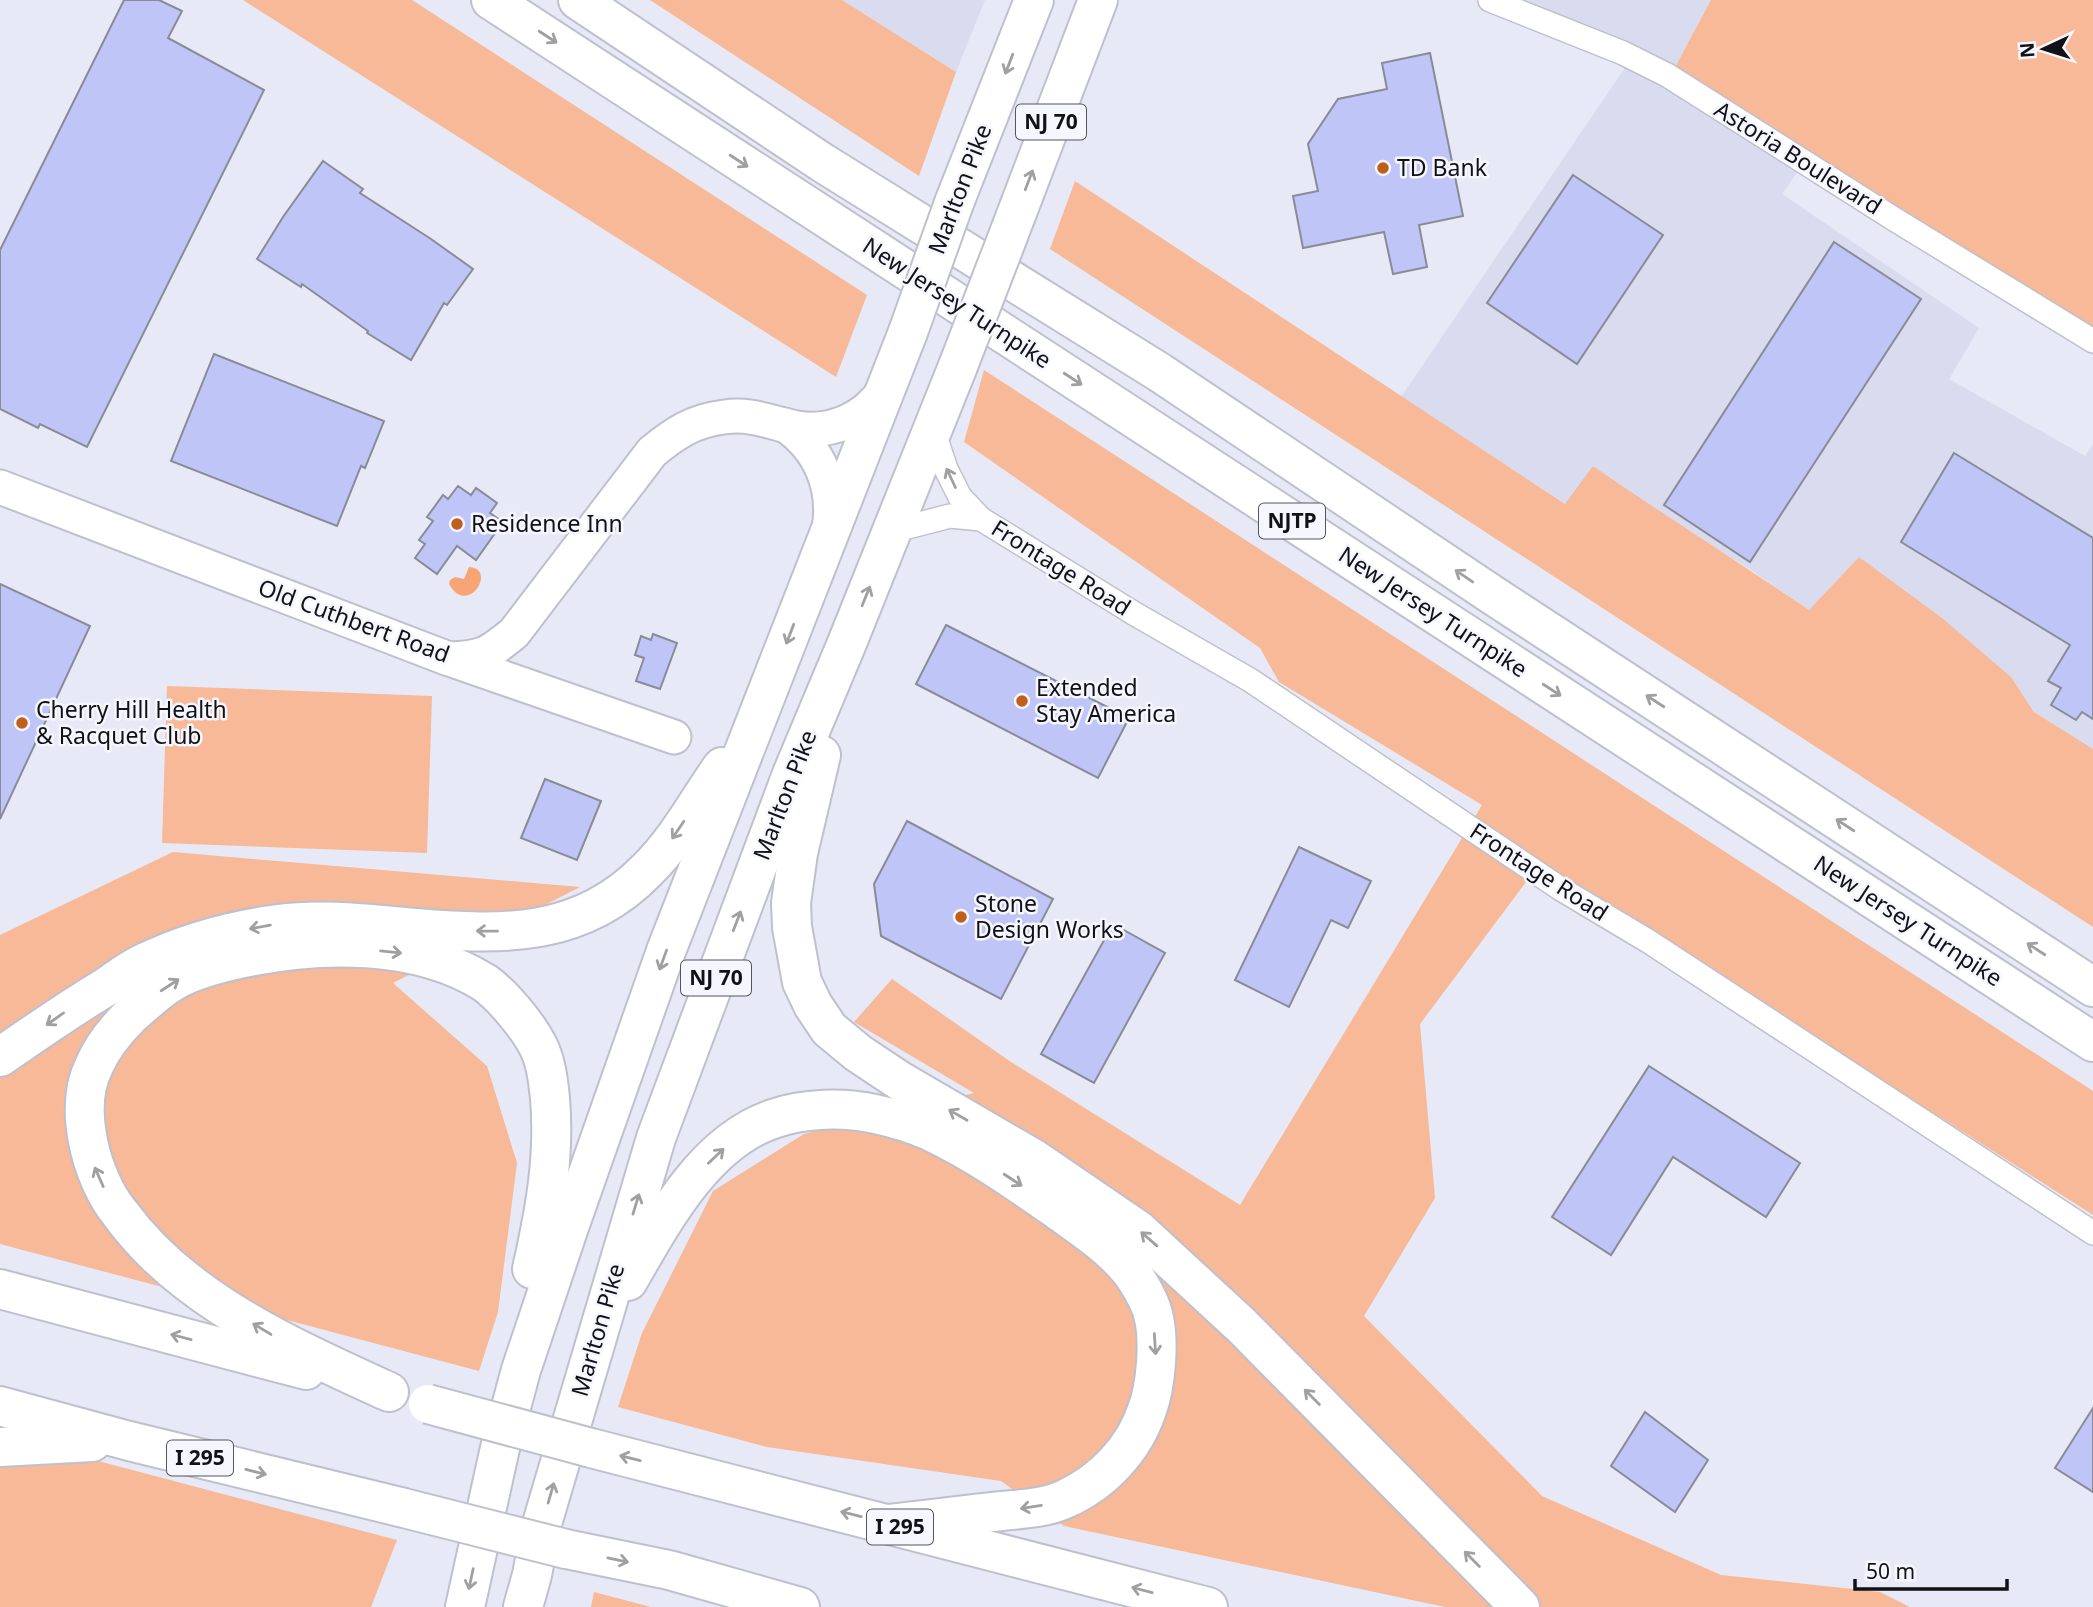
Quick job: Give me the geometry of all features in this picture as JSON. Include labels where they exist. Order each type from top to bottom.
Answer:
[{"type":"highway","name":"New Jersey Turnpike","points":[[491,0],[2093,1042]]},
{"type":"highway","name":"New Jersey Turnpike","points":[[578,0],[823,163],[1159,372],[1494,596],[2093,987]]},
{"type":"highway","name":"Marlton Pike","points":[[465,1607],[500,1448],[521,1370],[666,951],[908,332],[954,203],[1034,0]]},
{"type":"highway","name":"Marlton Pike","points":[[528,1596],[541,1527],[656,1138],[792,774],[958,366],[1098,0]]},
{"type":"highway","points":[[847,643],[798,853],[791,903],[794,948],[802,982],[829,1029],[858,1053],[900,1081],[1034,1159],[1138,1230],[1241,1325],[1520,1607]]},
{"type":"highway","points":[[0,1057],[144,962],[223,934],[276,924],[328,920],[491,932],[563,923],[592,910],[621,894],[648,870],[759,713]]},
{"type":"highway","points":[[390,1392],[279,1339],[189,1283],[146,1243],[117,1211],[97,1175],[86,1137],[85,1099],[92,1068],[116,1030],[174,981],[218,963],[279,951],[348,947],[413,954],[449,965],[486,984],[519,1016],[538,1045],[548,1076],[552,1126],[550,1182],[526,1298],[521,1370]]},
{"type":"highway","points":[[597,1334],[662,1222],[695,1178],[716,1155],[743,1134],[773,1119],[838,1109],[875,1114],[929,1131],[970,1152],[1023,1186],[1097,1239],[1128,1268],[1153,1313],[1156,1356],[1153,1395],[1142,1427],[1115,1465],[1090,1485],[1063,1500],[1035,1507],[888,1524]]},
{"type":"highway","name":"I 295","points":[[0,1289],[591,1448],[1208,1607]]},
{"type":"highway","name":"I 295","points":[[0,1406],[129,1441],[566,1549],[669,1570],[800,1607]]},
{"type":"highway","points":[[0,1447],[129,1441]]},
{"type":"highway","points":[[669,1570],[741,1607]]},
{"type":"street","name":"Astoria Boulevard","points":[[1490,0],[1623,53],[1667,75],[2093,341]]},
{"type":"street","name":"Old Cuthbert Road","points":[[0,486],[449,659],[473,658],[489,653],[514,634],[652,452],[678,431],[724,417],[755,416],[814,430],[842,424],[867,410],[886,388]]},
{"type":"street","name":"Old Cuthbert Road","points":[[785,425],[811,448],[823,471],[831,504],[831,522],[827,538]]},
{"type":"street","name":"Frontage Road","points":[[932,429],[946,469],[960,496],[981,519],[1135,614],[1250,680],[1561,889],[1648,941],[2093,1233]]},
{"type":"street","name":"Frontage Road","points":[[892,531],[950,516],[981,519]]},
{"type":"street","points":[[449,659],[674,737]]},
{"type":"shaded area","points":[[243,0],[412,0],[867,295],[836,377]]},
{"type":"shaded area","points":[[650,0],[842,0],[956,72],[919,176]]},
{"type":"shaded area","points":[[842,0],[985,0],[956,72]]},
{"type":"shaded area","points":[[1527,0],[1711,0],[1673,71],[1808,157],[1782,194],[1979,328],[1949,379],[2085,456],[2093,444],[2093,749],[2034,712],[2011,677],[1941,618],[1859,557],[1809,610],[1655,510],[1593,466],[1566,504],[1401,397],[1633,56]]},
{"type":"shaded area","points":[[1711,0],[2093,0],[2093,330],[1673,71]]},
{"type":"shaded area","points":[[1075,181],[1565,504],[1593,466],[1809,610],[1859,557],[1942,618],[2011,677],[2034,712],[2093,749],[2093,927],[1050,249]]},
{"type":"shaded area","points":[[984,370],[2093,1091],[2093,1215],[1541,862],[1420,1024],[1435,1198],[1364,1316],[1542,1496],[1721,1575],[1880,1592],[1910,1607],[1445,1607],[1064,1526],[1001,1481],[767,1447],[618,1407],[642,1333],[713,1191],[804,1134],[974,1093],[854,1022],[892,979],[1011,1062],[1240,1205],[1482,805],[1279,682],[1260,648],[964,442]]},
{"type":"shaded area","points":[[469,567],[477,569],[481,575],[480,582],[477,589],[464,596],[449,584],[455,577],[464,579]]},
{"type":"shaded area","points":[[167,686],[432,696],[427,853],[162,843]]},
{"type":"shaded area","points":[[173,852],[580,887],[393,983],[487,1066],[517,1163],[498,1312],[479,1371],[0,1244],[0,935]]},
{"type":"shaded area","points":[[0,1435],[397,1540],[371,1607],[0,1607]]},
{"type":"shaded area","points":[[594,1592],[651,1607],[591,1607]]},
{"type":"building","points":[[124,0],[159,0],[182,11],[168,38],[264,90],[87,447],[40,424],[38,428],[0,409],[0,250]]},
{"type":"building","name":"TD Bank","points":[[1430,53],[1463,216],[1419,225],[1427,267],[1393,274],[1384,232],[1303,248],[1293,196],[1318,191],[1308,144],[1338,99],[1387,89],[1382,63]]},
{"type":"building","points":[[323,161],[363,189],[360,193],[473,269],[447,305],[444,303],[411,360],[367,333],[368,331],[302,284],[301,287],[257,259]]},
{"type":"building","points":[[1573,175],[1663,235],[1577,364],[1487,303]]},
{"type":"building","points":[[1834,242],[1921,299],[1750,562],[1664,505]]},
{"type":"building","points":[[214,354],[384,421],[365,468],[361,466],[337,526],[171,461]]},
{"type":"building","points":[[1954,453],[2093,538],[2093,719],[2082,712],[2076,720],[2051,705],[2061,688],[2048,681],[2070,645],[1901,542]]},
{"type":"building","points":[[458,486],[471,495],[476,488],[497,503],[490,513],[503,522],[476,560],[457,546],[437,574],[415,558],[425,544],[419,540],[433,521],[427,517],[443,495],[448,499]]},
{"type":"building","name":"Cherry Hill Health & Racquet Club","points":[[0,584],[90,626],[0,819]]},
{"type":"building","name":"Extended Stay America","points":[[946,625],[1129,718],[1098,778],[916,684]]},
{"type":"building","points":[[653,634],[677,643],[660,689],[636,681],[644,658],[635,655],[641,636],[651,640]]},
{"type":"building","points":[[545,779],[601,801],[577,860],[521,838]]},
{"type":"building","name":"Stone Design Works","points":[[907,821],[1053,899],[1001,999],[881,936],[874,884]]},
{"type":"building","points":[[1299,847],[1371,881],[1348,928],[1331,920],[1289,1007],[1235,980]]},
{"type":"building","points":[[1113,924],[1165,953],[1094,1083],[1041,1054]]},
{"type":"building","points":[[1649,1066],[1800,1163],[1766,1217],[1673,1157],[1611,1255],[1552,1217]]},
{"type":"building","points":[[2093,1408],[2093,1492],[2055,1468]]},
{"type":"building","points":[[1645,1412],[1708,1460],[1675,1512],[1611,1466]]},
{"type":"place","name":"TD Bank","points":[[1383,168]]},
{"type":"place","name":"Residence Inn","points":[[457,524]]},
{"type":"place","name":"Extended Stay America","points":[[1022,701]]},
{"type":"place","name":"Cherry Hill Health & Racquet Club","points":[[22,723]]},
{"type":"place","name":"Stone Design Works","points":[[961,917]]}]
